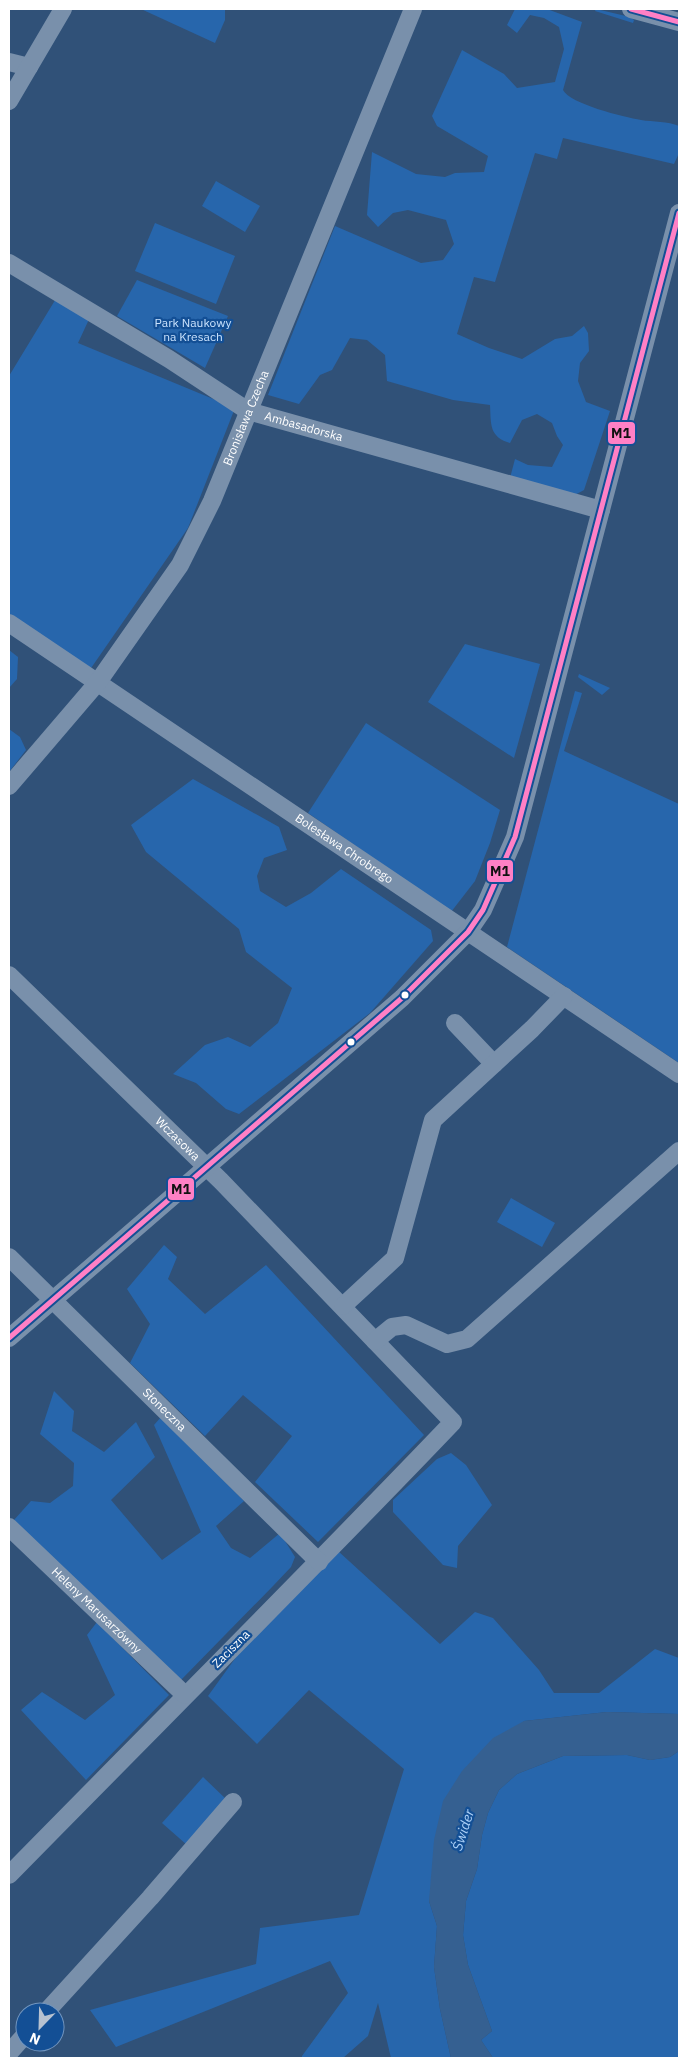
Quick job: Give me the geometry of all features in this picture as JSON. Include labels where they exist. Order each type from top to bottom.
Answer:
[{"type":"street","points":[[9,101],[63,9]]},
{"type":"street","name":"Bronisława Czecha","points":[[9,786],[98,682],[180,565],[212,501],[413,9]]},
{"type":"street","points":[[631,9],[679,22]]},
{"type":"street","points":[[9,62],[29,67]]},
{"type":"street","points":[[9,1338],[395,1004],[468,932],[483,910],[515,837],[679,213]]},
{"type":"street","name":"Ambasadorska","points":[[9,263],[169,359],[248,410],[601,510]]},
{"type":"street","name":"Bolesława Chrobrego","points":[[9,623],[679,1074]]},
{"type":"street","name":"Wczasowa","points":[[9,975],[345,1303],[453,1422]]},
{"type":"street","points":[[345,1303],[395,1258],[433,1120],[564,996]]},
{"type":"street","points":[[455,1023],[494,1064]]},
{"type":"street","points":[[378,1338],[392,1327],[406,1325],[447,1344],[466,1339],[679,1151]]},
{"type":"street","name":"Słoneczna","points":[[9,1257],[319,1562]]},
{"type":"street","name":"Zaciszna","points":[[9,1875],[185,1695],[319,1562],[453,1422]]},
{"type":"street","name":"Heleny Marusarzówny","points":[[9,1527],[185,1695]]},
{"type":"street","points":[[55,2002],[150,1898],[233,1802]]},
{"type":"green space","points":[[141,9],[225,9],[225,20],[215,43]]},
{"type":"green space","points":[[515,9],[547,9],[582,22],[563,90],[568,95],[586,105],[611,113],[679,126],[679,153],[674,164],[563,138],[557,159],[535,153],[495,282],[474,277],[457,334],[489,348],[522,359],[555,339],[572,336],[584,326],[588,333],[589,351],[580,363],[578,381],[586,402],[610,411],[584,490],[573,496],[510,478],[515,459],[528,465],[552,467],[563,445],[552,423],[537,414],[522,420],[510,443],[503,440],[492,429],[490,405],[453,400],[387,381],[385,355],[367,340],[350,338],[332,370],[320,375],[299,404],[268,395],[335,226],[421,263],[443,260],[454,244],[446,220],[408,210],[393,213],[378,227],[367,215],[372,152],[416,174],[445,177],[455,173],[484,172],[488,156],[437,126],[432,116],[462,50],[504,74],[517,88],[555,82],[564,49],[559,27],[544,18],[530,15],[517,33],[507,25]]},
{"type":"green space","points":[[596,9],[630,17],[634,20],[633,23],[595,11]]},
{"type":"green space","points":[[216,181],[260,206],[245,232],[202,206]]},
{"type":"green space","points":[[155,223],[235,256],[216,304],[135,271]]},
{"type":"green space","name":"Park Naukowy na Kresach","points":[[137,280],[228,316],[205,368],[117,316]]},
{"type":"green space","points":[[57,297],[91,315],[78,343],[235,408],[188,528],[89,671],[9,617],[9,376]]},
{"type":"green space","points":[[465,644],[540,664],[514,758],[428,702]]},
{"type":"green space","points":[[9,650],[18,657],[17,679],[9,688]]},
{"type":"green space","points":[[579,674],[610,688],[602,695],[578,677]]},
{"type":"green space","points":[[575,691],[582,693],[564,751],[679,804],[679,1063],[507,947]]},
{"type":"green space","points":[[366,723],[500,810],[490,843],[475,881],[451,912],[308,813]]},
{"type":"green space","points":[[9,729],[20,737],[26,750],[9,772]]},
{"type":"green space","points":[[193,779],[279,827],[287,850],[264,858],[257,876],[260,891],[286,907],[311,893],[341,869],[431,930],[433,941],[370,1013],[239,1114],[226,1109],[196,1083],[173,1074],[205,1045],[228,1037],[250,1047],[278,1023],[292,988],[246,952],[239,929],[146,852],[131,825]]},
{"type":"green space","points":[[511,1198],[555,1223],[542,1247],[497,1222]]},
{"type":"green space","points":[[164,1245],[177,1257],[168,1279],[205,1314],[266,1265],[424,1435],[318,1542],[255,1482],[292,1436],[243,1395],[205,1436],[130,1363],[150,1324],[127,1289]]},
{"type":"green space","points":[[54,1391],[74,1411],[72,1431],[104,1452],[136,1422],[155,1457],[111,1500],[162,1560],[201,1532],[154,1425],[161,1417],[244,1501],[216,1526],[231,1548],[250,1558],[280,1533],[295,1557],[291,1567],[180,1681],[14,1520],[31,1501],[50,1503],[73,1486],[74,1463],[40,1434]]},
{"type":"green space","points":[[451,1453],[466,1465],[492,1505],[458,1546],[457,1568],[443,1565],[393,1512],[393,1500],[437,1459]]},
{"type":"green space","points":[[338,1551],[440,1644],[475,1612],[493,1618],[539,1670],[554,1693],[599,1693],[655,1649],[679,1658],[679,1714],[607,1712],[524,1721],[429,1901],[437,1926],[434,1967],[440,2009],[451,2058],[391,2058],[378,2003],[368,2036],[343,2058],[302,2058],[348,1993],[330,1961],[116,2047],[90,2010],[256,1964],[260,1928],[359,1915],[404,1769],[309,1690],[257,1744],[208,1696],[247,1642]]},
{"type":"green space","points":[[97,1622],[169,1695],[86,1780],[21,1710],[42,1692],[85,1720],[115,1695],[87,1635]]},
{"type":"green space","points":[[679,1751],[679,2058],[493,2058],[481,2040],[492,2031],[468,1965],[463,1935],[466,1901],[477,1869],[482,1835],[488,1813],[499,1790],[517,1774],[563,1756],[627,1755],[650,1760],[670,1757]]},
{"type":"green space","points":[[203,1777],[227,1800],[187,1845],[162,1823]]},
{"type":"water","name":"Świder","points":[[607,1712],[679,1714],[679,1751],[670,1757],[650,1760],[627,1755],[563,1756],[517,1774],[499,1790],[488,1813],[482,1835],[477,1869],[466,1901],[463,1935],[468,1965],[492,2031],[481,2040],[493,2058],[451,2058],[440,2009],[434,1967],[437,1926],[429,1901],[434,1840],[443,1801],[462,1771],[493,1738],[524,1721]]},
{"type":"transit line","name":"M1","points":[[631,9],[679,22]]},
{"type":"transit line","name":"M1","points":[[9,1338],[402,998],[468,932],[483,910],[515,837],[679,213]]}]
